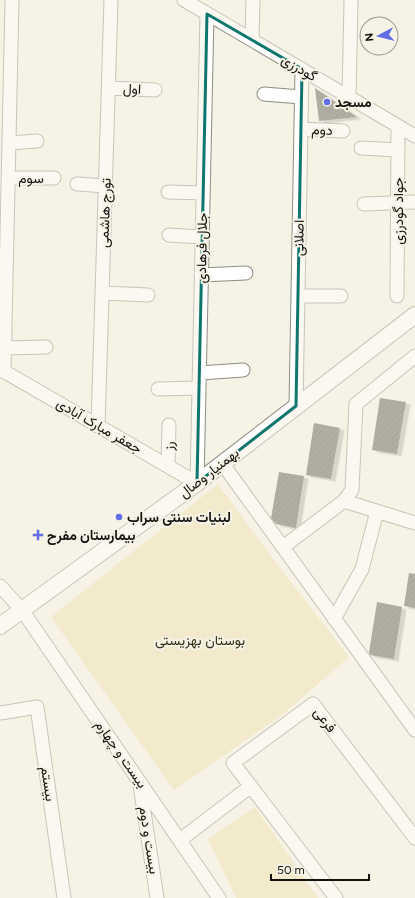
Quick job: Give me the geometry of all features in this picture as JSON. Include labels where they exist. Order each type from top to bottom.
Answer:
[{"type":"main road","name":"بهمنیار وصال","points":[[0,626],[197,483],[415,315]]},
{"type":"street","points":[[2,371],[5,348],[9,143],[6,32],[12,0]]},
{"type":"street","name":"تورج هاشمی","points":[[98,426],[111,0]]},
{"type":"street","name":"گودرزی","points":[[184,0],[415,136]]},
{"type":"street","points":[[252,40],[253,0]]},
{"type":"street","points":[[349,97],[351,0]]},
{"type":"street","name":"جلال فرهادی","points":[[197,483],[207,14]]},
{"type":"street","name":"اصلانی","points":[[296,406],[302,69]]},
{"type":"street","name":"اول","points":[[109,88],[155,90]]},
{"type":"street","points":[[264,94],[301,97]]},
{"type":"street","name":"جواد گودرزی","points":[[398,126],[398,296]]},
{"type":"street","name":"دوم","points":[[301,129],[343,131]]},
{"type":"street","points":[[9,143],[37,142]]},
{"type":"street","points":[[361,148],[398,150]]},
{"type":"street","name":"سوم","points":[[8,178],[54,178]]},
{"type":"street","points":[[77,184],[106,186]]},
{"type":"street","points":[[168,192],[203,192]]},
{"type":"street","points":[[364,204],[415,202]]},
{"type":"street","points":[[169,235],[202,237]]},
{"type":"street","points":[[201,274],[246,273]]},
{"type":"street","points":[[102,293],[148,295]]},
{"type":"street","points":[[298,296],[341,296]]},
{"type":"street","points":[[5,348],[46,348]]},
{"type":"street","points":[[283,547],[344,501],[352,490],[356,404],[415,356]]},
{"type":"street","points":[[200,373],[243,370]]},
{"type":"street","name":"جعفر مبارک آبادی","points":[[2,371],[197,483]]},
{"type":"street","points":[[158,389],[199,388]]},
{"type":"street","name":"رز","points":[[168,466],[169,425]]},
{"type":"street","points":[[222,463],[415,730]]},
{"type":"street","points":[[344,501],[415,523]]},
{"type":"street","points":[[334,618],[362,569],[378,511]]},
{"type":"street","name":"بیست و چهارم","points":[[0,586],[22,610],[219,898]]},
{"type":"street","name":"فرعی","points":[[336,898],[233,763],[313,704],[415,838]]},
{"type":"street","name":"بیستم","points":[[0,713],[37,707],[64,898]]},
{"type":"street","name":"بیست و دوم","points":[[140,781],[158,898]]},
{"type":"street","points":[[180,840],[251,786]]},
{"type":"highlighted area","points":[[207,14],[302,69],[296,406],[197,483]]},
{"type":"green space","name":"بوستان بهزیستی","points":[[218,484],[273,559],[349,657],[282,715],[174,790],[51,617]]},
{"type":"green space","points":[[255,807],[318,898],[236,898],[208,839]]},
{"type":"building","name":"مسجد","points":[[315,88],[357,117],[319,121]]},
{"type":"building","points":[[380,398],[406,402],[397,454],[372,450]]},
{"type":"building","points":[[314,423],[340,428],[331,479],[306,475]]},
{"type":"building","points":[[279,472],[304,476],[296,528],[276,524],[271,518]]},
{"type":"building","points":[[409,573],[415,574],[415,608],[404,606]]},
{"type":"building","points":[[377,602],[402,607],[394,659],[370,655],[369,652]]},
{"type":"place","name":"مسجد","points":[[327,102]]},
{"type":"place","name":"لبنیات سنتی سراب","points":[[119,517]]},
{"type":"place","name":"بیمارستان مفرح","points":[[38,535]]}]
